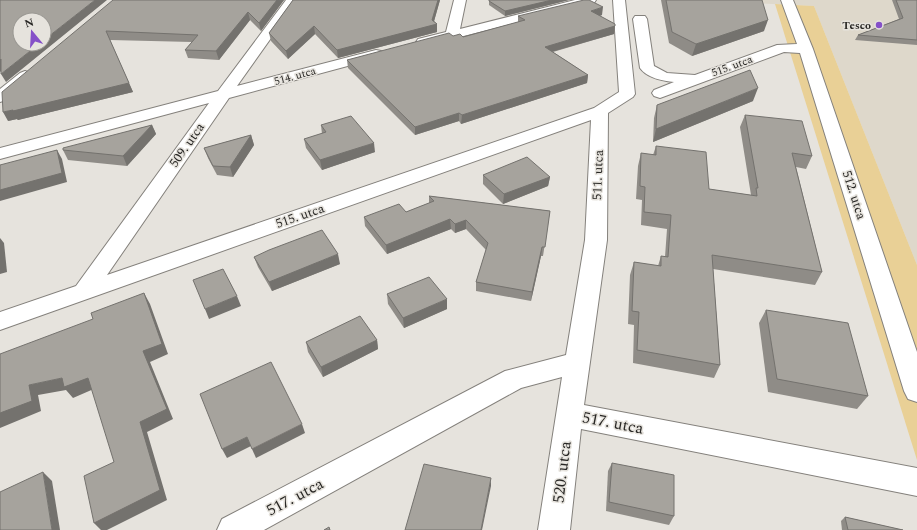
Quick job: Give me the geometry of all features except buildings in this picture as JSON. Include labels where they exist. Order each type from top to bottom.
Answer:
[{"type":"street","name":"509. utca","points":[[84,291],[292,0]]},
{"type":"street","points":[[452,34],[460,0]]},
{"type":"street","points":[[406,46],[590,0]]},
{"type":"street","points":[[600,111],[627,94],[619,0]]},
{"type":"street","name":"512. utca","points":[[787,0],[806,49],[917,390]]},
{"type":"street","points":[[640,19],[647,68],[664,77],[698,79]]},
{"type":"street","name":"515. utca","points":[[660,94],[782,48],[806,49]]},
{"type":"street","name":"514. utca","points":[[0,154],[391,50]]},
{"type":"street","points":[[0,97],[35,68]]},
{"type":"street","name":"515. utca","points":[[0,321],[600,111]]},
{"type":"street","name":"511. utca","points":[[576,364],[596,240],[600,111]]},
{"type":"street","name":"517. utca","points":[[233,530],[514,379],[557,367],[576,364],[569,414],[917,482]]},
{"type":"street","name":"520. utca","points":[[554,530],[569,414]]},
{"type":"shaded area","points":[[690,0],[917,0],[917,265],[814,6]]},
{"type":"shaded area","points":[[775,4],[814,6],[917,265],[917,460]]},
{"type":"place","name":"Tesco","points":[[879,25]]}]
